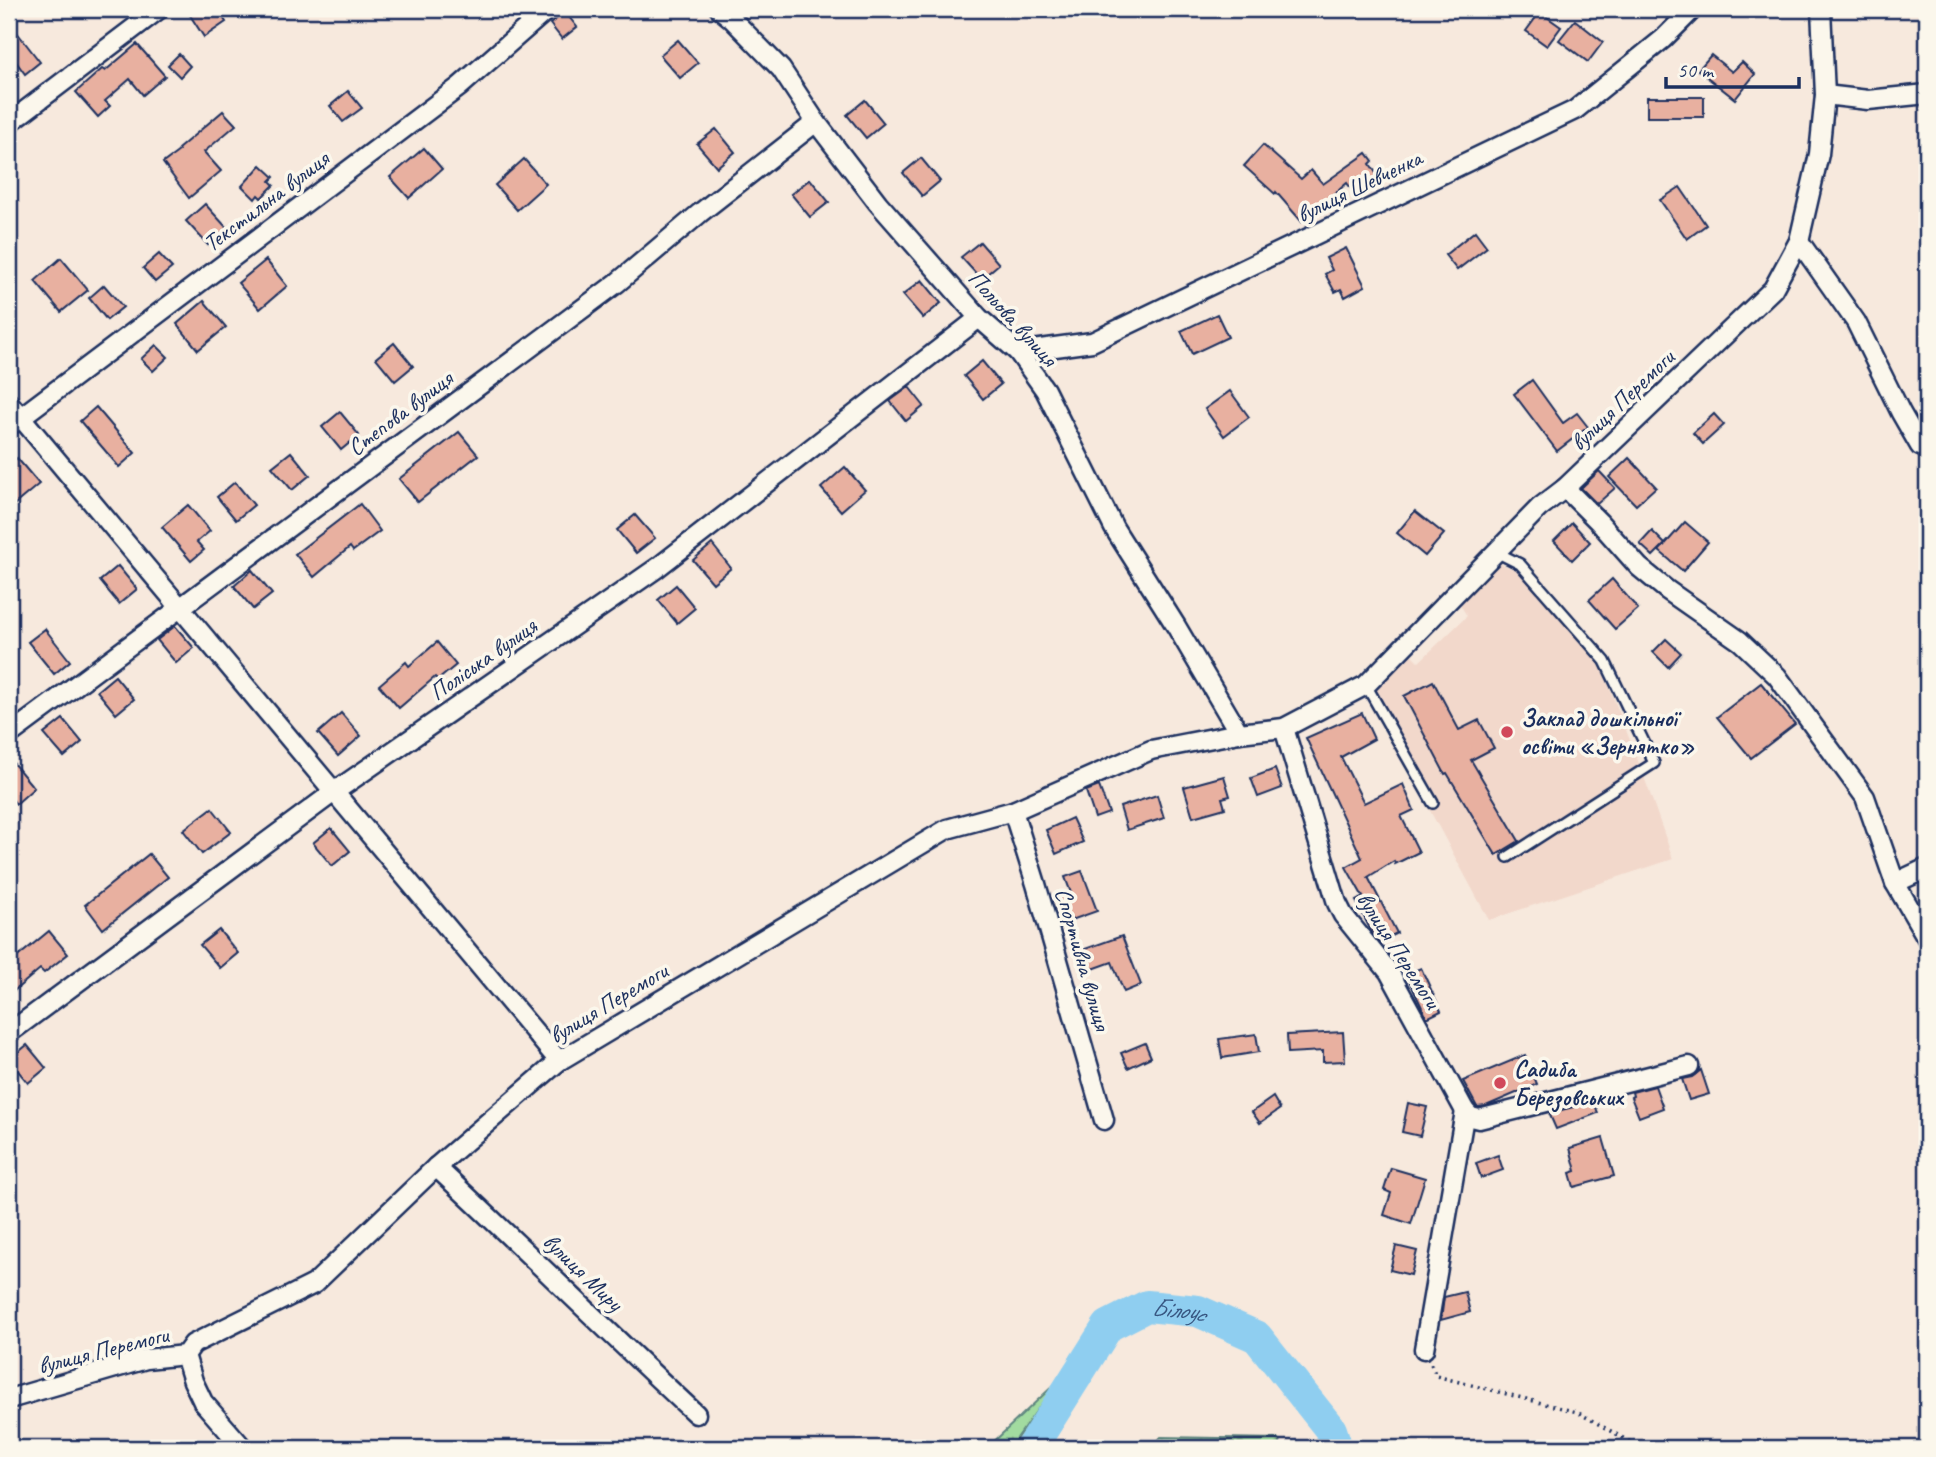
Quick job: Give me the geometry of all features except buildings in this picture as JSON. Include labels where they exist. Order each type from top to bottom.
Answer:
[{"type":"street","points":[[9,123],[159,9]]},
{"type":"street","name":"Текстильна вулиця","points":[[15,422],[459,87],[548,9]]},
{"type":"street","name":"Польова вулиця","points":[[720,9],[781,69],[816,122],[878,203],[979,318],[1018,352],[1045,390],[1114,528],[1239,733]]},
{"type":"street","name":"вулиця Шевченка","points":[[1018,352],[1092,342],[1574,110],[1662,39],[1693,9]]},
{"type":"street","name":"вулиця Перемоги","points":[[9,1399],[146,1359],[185,1355],[193,1345],[314,1284],[436,1167],[559,1061],[947,829],[1013,811],[1151,750],[1239,733],[1284,729],[1366,685],[1539,508],[1564,488],[1773,289],[1799,241],[1819,154],[1825,95],[1821,9]]},
{"type":"street","points":[[1825,95],[1868,100],[1927,94]]},
{"type":"street","name":"Степова вулиця","points":[[9,734],[617,282],[816,122]]},
{"type":"street","points":[[1799,241],[1856,322],[1900,413],[1920,446],[1927,449]]},
{"type":"street","name":"Поліська вулиця","points":[[9,1033],[334,792],[657,568],[979,318]]},
{"type":"street","points":[[9,402],[15,422],[180,607],[559,1061]]},
{"type":"street","points":[[1564,488],[1639,567],[1740,641],[1777,676],[1865,797],[1895,883],[1927,938]]},
{"type":"street","name":"вулиця Перемоги","points":[[1284,729],[1337,903],[1343,915],[1389,972],[1465,1111]]},
{"type":"street","name":"Спортивна вулиця","points":[[1013,811],[1104,1121]]},
{"type":"street","points":[[1895,883],[1927,868]]},
{"type":"street","points":[[1465,1111],[1471,1117],[1479,1119],[1689,1066]]},
{"type":"street","points":[[1424,1349],[1465,1111]]},
{"type":"street","name":"вулиця Миру","points":[[436,1167],[696,1414]]},
{"type":"street","points":[[185,1355],[203,1402],[243,1448]]},
{"type":"lane","points":[[1496,552],[1520,564],[1605,661],[1654,763],[1508,857]]},
{"type":"lane","points":[[1366,685],[1433,803]]},
{"type":"path","points":[[1424,1349],[1436,1376],[1577,1412],[1641,1448]]},
{"type":"shaded area","name":"Заклад дошкільної освіти «Зернятко»","points":[[1498,563],[1517,570],[1601,666],[1673,859],[1489,920],[1367,694],[1408,651],[1419,662],[1467,616],[1458,601]]},
{"type":"green space","points":[[1057,1382],[1010,1448],[987,1448]]},
{"type":"green space","points":[[1161,1437],[1278,1439],[1283,1448],[1151,1448]]},
{"type":"waterway","name":"Білоус","points":[[1031,1448],[1108,1326],[1147,1306],[1198,1311],[1257,1337],[1331,1430],[1337,1448]]},
{"type":"place","name":"Заклад дошкільної освіти «Зернятко»","points":[[1507,732]]},
{"type":"place","name":"Садиба Березовських","points":[[1500,1083]]}]
